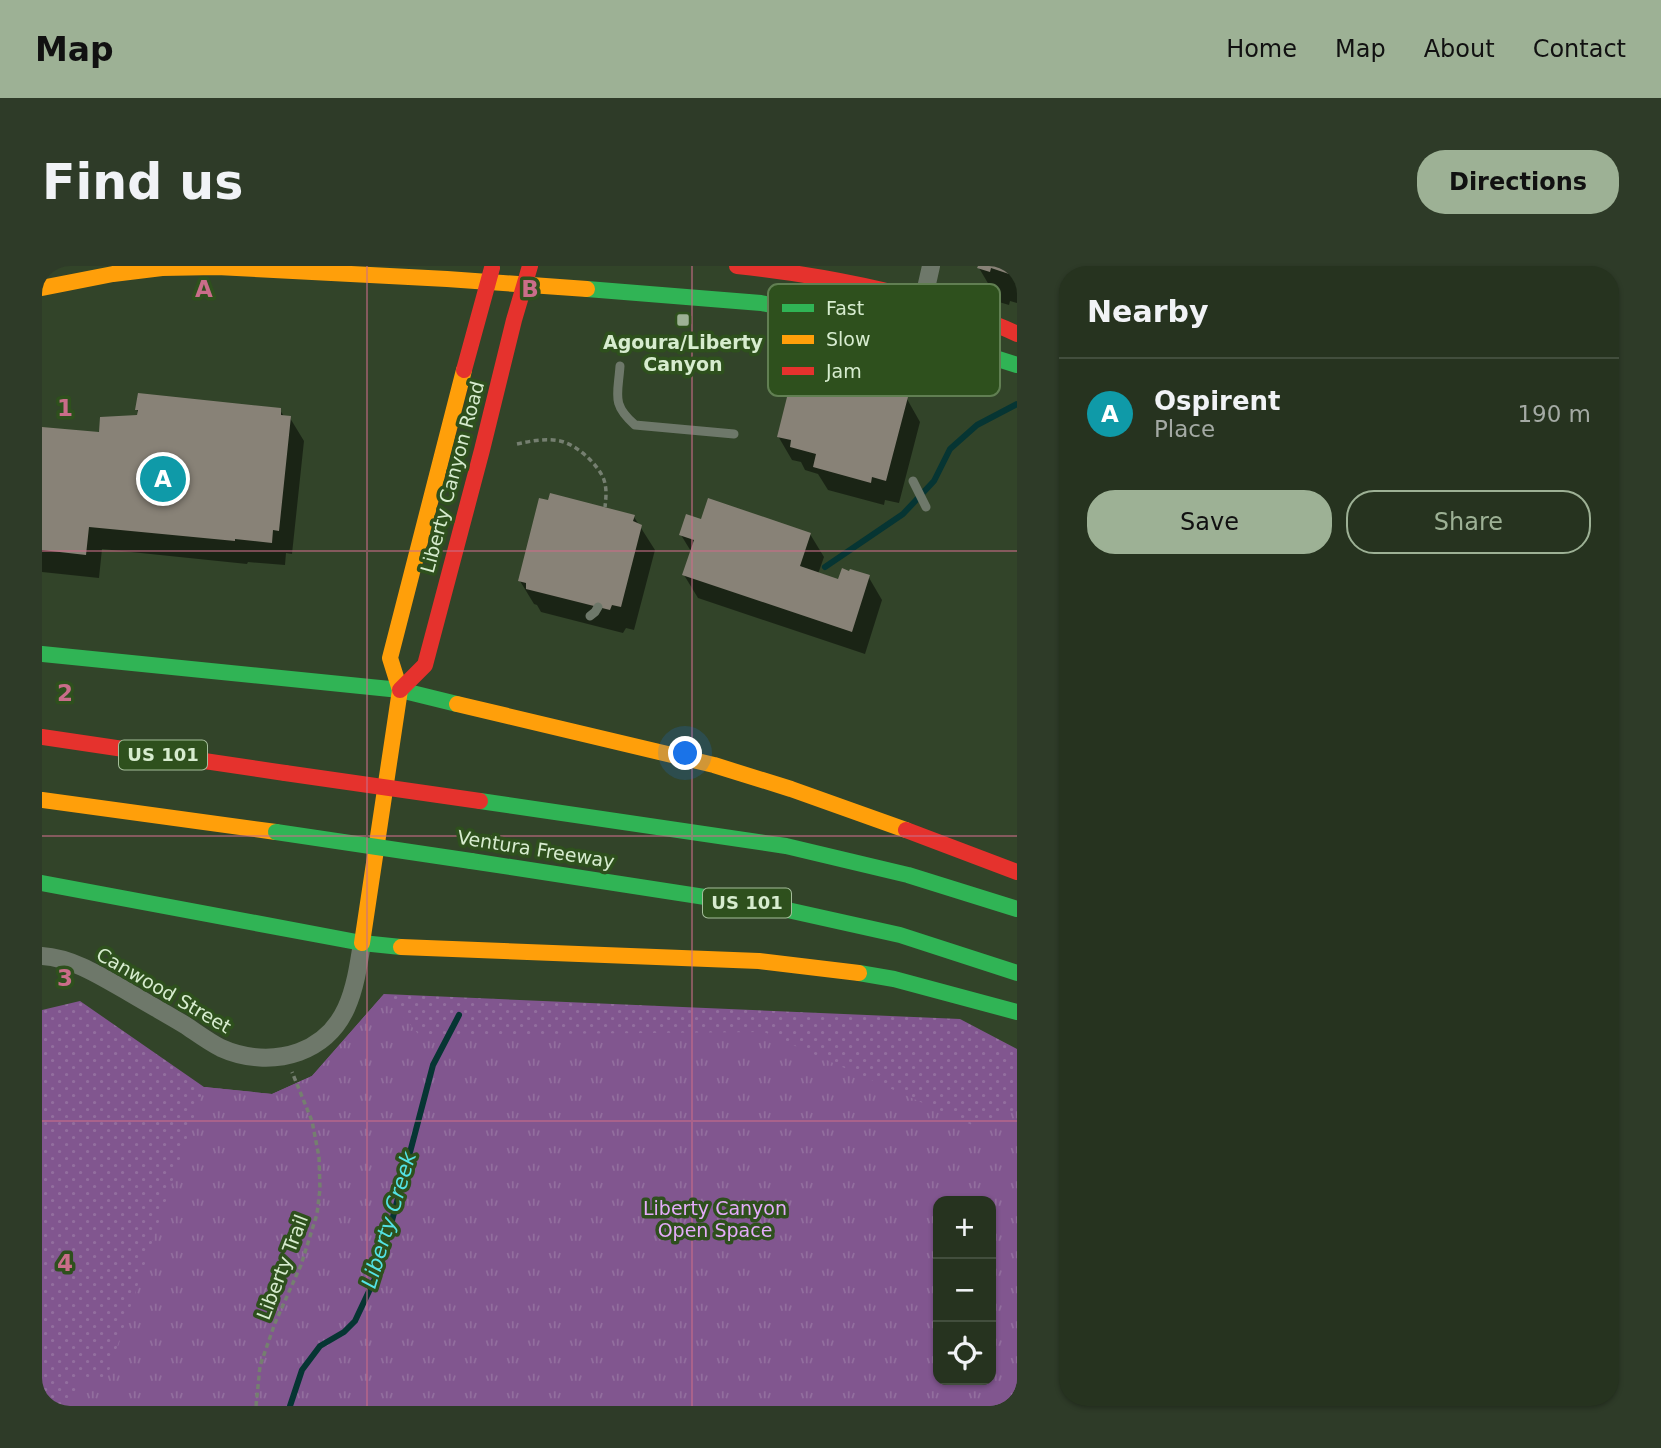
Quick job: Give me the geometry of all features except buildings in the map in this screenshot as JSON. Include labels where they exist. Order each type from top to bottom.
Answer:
[{"type":"main road","name":"Liberty Canyon Road","points":[[400,690],[425,664],[530,266]]},
{"type":"main road","points":[[737,266],[782,270],[859,284]]},
{"type":"main road","points":[[42,288],[113,274],[162,268],[217,267],[490,274],[524,284],[768,304]]},
{"type":"main road","name":"Liberty Canyon Road","points":[[362,943],[400,690],[390,658],[490,274]]},
{"type":"main road","points":[[1000,328],[1017,334]]},
{"type":"main road","points":[[1000,359],[1017,365]]},
{"type":"main road","points":[[42,654],[400,690],[737,772],[893,824],[1017,872]]},
{"type":"main road","name":"Ventura Freeway","points":[[42,737],[786,846],[908,875],[1017,909]]},
{"type":"main road","name":"Ventura Freeway","points":[[42,800],[471,860],[783,909],[900,935],[1017,973]]},
{"type":"main road","points":[[42,883],[395,947],[759,961],[825,968],[894,979],[1017,1012]]},
{"type":"street","points":[[928,284],[931,266]]},
{"type":"street","name":"Canwood Street","points":[[42,956],[54,957],[91,970],[223,1049],[256,1058],[286,1057],[311,1047],[332,1032],[345,1013],[354,988],[362,943]]},
{"type":"lane","points":[[620,366],[617,401],[623,415],[635,425],[734,434]]},
{"type":"lane","points":[[913,482],[926,507]]},
{"type":"lane","points":[[590,616],[598,607]]},
{"type":"path","points":[[517,444],[544,439],[563,441],[584,453],[603,476],[606,488],[605,507]]},
{"type":"path","name":"Liberty Trail","points":[[256,1406],[260,1366],[300,1265],[317,1214],[320,1189],[319,1157],[312,1121],[286,1057]]},
{"type":"green space","name":"Liberty Canyon Open Space","points":[[384,994],[960,1019],[1017,1049],[1017,1406],[42,1406],[42,1010],[80,1001],[204,1087],[272,1094],[312,1076]]},
{"type":"green space","name":"Liberty Canyon Open Space","points":[[384,994],[419,1035],[764,1032],[972,1125],[1017,1110],[1017,1406],[71,1406],[81,1375],[105,1383],[204,1087],[272,1094],[312,1076]]},
{"type":"waterway","name":"Liberty Creek","points":[[825,567],[903,514],[934,481],[950,449],[977,425],[1017,404]]},
{"type":"waterway","name":"Liberty Creek","points":[[290,1406],[302,1370],[320,1346],[344,1332],[355,1321],[379,1270],[433,1065],[459,1015]]},
{"type":"traffic: fast","points":[[587,289],[768,304]]},
{"type":"traffic: fast","points":[[1000,360],[1017,365]]},
{"type":"traffic: fast","points":[[42,654],[400,690],[457,704]]},
{"type":"traffic: fast","points":[[480,801],[786,846],[908,875],[1017,909]]},
{"type":"traffic: fast","points":[[276,832],[471,861]]},
{"type":"traffic: fast","points":[[471,861],[783,909],[900,935],[1017,973]]},
{"type":"traffic: fast","points":[[42,883],[362,943],[401,947]]},
{"type":"traffic: fast","points":[[859,973],[894,979],[1017,1012]]},
{"type":"traffic: slow","points":[[42,288],[113,274],[162,268],[217,267],[587,289]]},
{"type":"traffic: slow","points":[[362,943],[400,690],[390,658],[464,370]]},
{"type":"traffic: slow","points":[[457,704],[714,765],[906,830]]},
{"type":"traffic: slow","points":[[42,800],[276,832]]},
{"type":"traffic: slow","points":[[401,947],[759,961],[859,973]]},
{"type":"traffic: jam","points":[[400,690],[425,665],[530,266]]},
{"type":"traffic: jam","points":[[737,266],[856,284]]},
{"type":"traffic: jam","points":[[464,370],[492,268]]},
{"type":"traffic: jam","points":[[1000,326],[1017,334]]},
{"type":"traffic: jam","points":[[42,737],[285,773]]},
{"type":"traffic: jam","points":[[285,773],[480,801]]},
{"type":"traffic: jam","points":[[906,830],[1017,872]]},
{"type":"place","name":"Agoura/Liberty Canyon","points":[[683,320]]},
{"type":"place","name":"Ospirent","points":[[163,479]]}]
